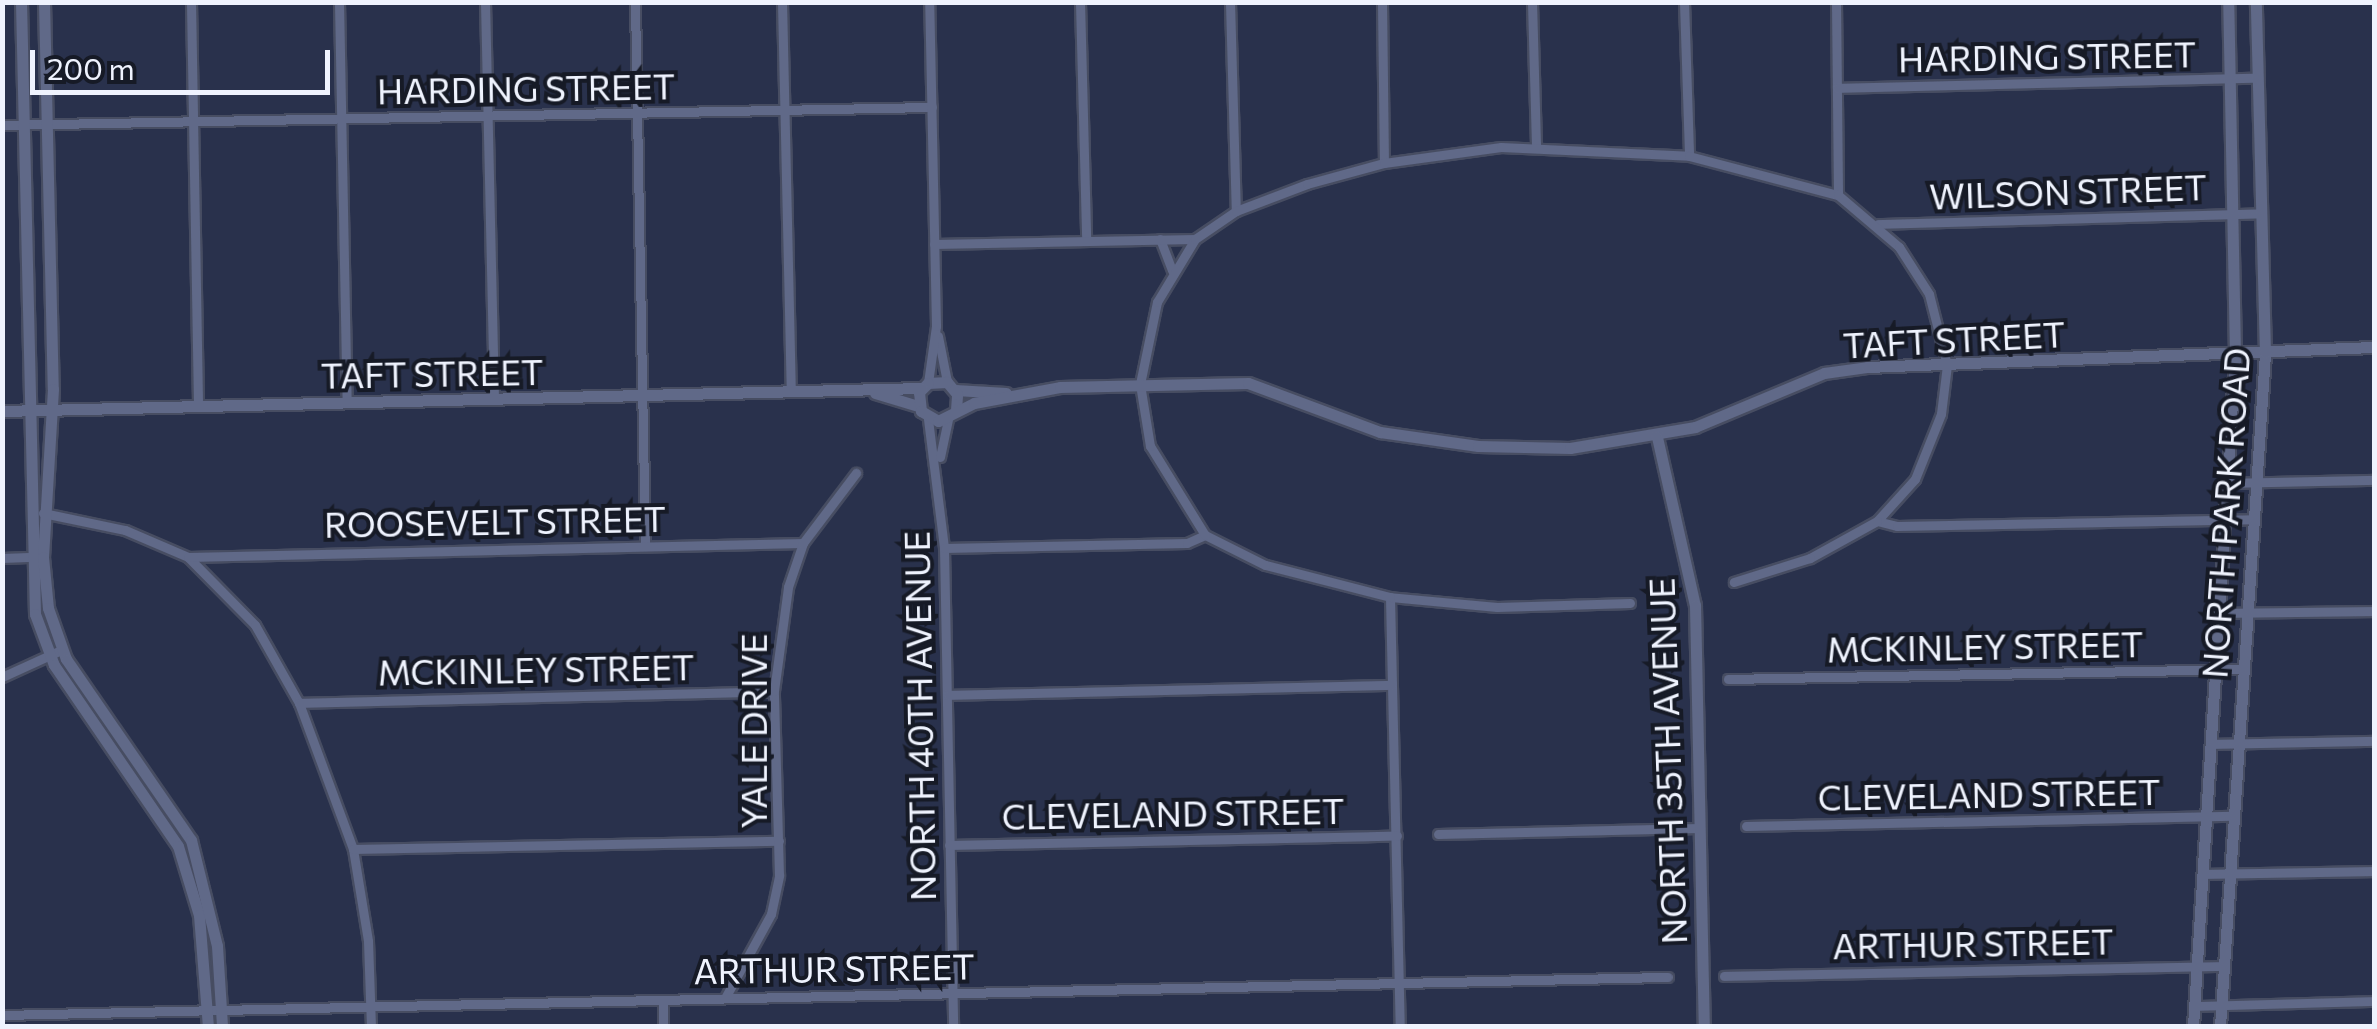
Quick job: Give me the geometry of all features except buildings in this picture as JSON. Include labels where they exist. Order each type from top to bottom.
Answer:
[{"type":"street","points":[[21,2],[30,513],[36,557],[61,650],[191,840],[208,892],[215,1008],[208,1026]]},
{"type":"street","points":[[44,2],[52,410],[46,513],[36,557],[35,614],[48,655],[178,846],[199,915],[215,1008],[222,1026]]},
{"type":"street","points":[[190,2],[198,406]]},
{"type":"street","points":[[339,2],[348,402]]},
{"type":"street","points":[[485,2],[494,399]]},
{"type":"street","points":[[635,2],[644,544]]},
{"type":"street","points":[[782,2],[791,392]]},
{"type":"street","points":[[928,418],[918,406],[936,326],[929,2]]},
{"type":"street","points":[[1080,2],[1086,239]]},
{"type":"street","points":[[1230,2],[1236,211]]},
{"type":"street","points":[[1382,2],[1384,163]]},
{"type":"street","points":[[1532,2],[1536,145]]},
{"type":"street","points":[[1684,2],[1688,156]]},
{"type":"street","points":[[1836,2],[1838,196]]},
{"type":"street","name":"NORTH PARK ROAD","points":[[2193,1026],[2234,354],[2228,2]]},
{"type":"street","name":"NORTH PARK ROAD","points":[[2220,1026],[2265,353],[2256,2]]},
{"type":"street","name":"HARDING STREET","points":[[1838,88],[2258,78]]},
{"type":"street","name":"HARDING STREET","points":[[2,126],[932,107]]},
{"type":"street","points":[[1630,604],[1497,608],[1390,597],[1265,565],[1205,534],[1150,446],[1140,384],[1147,330],[1172,271],[1195,239],[1236,211],[1384,163],[1536,145],[1688,156],[1838,196],[1877,224],[1928,294],[1948,366],[1928,451],[1906,491],[1878,521],[1810,558],[1734,582]]},
{"type":"street","name":"WILSON STREET","points":[[1877,224],[2260,213]]},
{"type":"street","points":[[1160,239],[1172,271]]},
{"type":"street","points":[[934,244],[1195,239]]},
{"type":"street","points":[[936,326],[951,386],[952,414]]},
{"type":"street","name":"TAFT STREET","points":[[2,412],[863,390],[925,385],[1020,393],[1140,384],[1266,386],[1355,426],[1478,446],[1570,448],[1657,437],[1727,417],[1824,373],[2374,347]]},
{"type":"street","name":"TAFT STREET","points":[[863,390],[918,406]]},
{"type":"street","name":"TAFT STREET","points":[[928,418],[1020,393]]},
{"type":"street","name":"NORTH 40TH AVENUE","points":[[938,464],[952,414]]},
{"type":"street","name":"NORTH 40TH AVENUE","points":[[928,418],[938,464],[944,548],[953,1026]]},
{"type":"street","name":"NORTH 35TH AVENUE","points":[[1657,437],[1694,606],[1704,1026]]},
{"type":"street","name":"YALE DRIVE","points":[[725,998],[772,914],[779,841],[774,691],[778,630],[803,542],[856,472]]},
{"type":"street","points":[[2228,482],[2374,480]]},
{"type":"street","points":[[30,513],[125,530],[188,556],[255,625],[299,703],[353,848],[371,1026]]},
{"type":"street","points":[[1878,521],[1897,526],[2254,519]]},
{"type":"street","points":[[944,548],[1187,543],[1205,534]]},
{"type":"street","name":"ROOSEVELT STREET","points":[[188,556],[803,542]]},
{"type":"street","points":[[2,558],[36,557]]},
{"type":"street","points":[[1390,597],[1400,1026]]},
{"type":"street","points":[[2220,613],[2374,610]]},
{"type":"street","points":[[2,677],[61,650]]},
{"type":"street","name":"MCKINLEY STREET","points":[[1728,679],[2243,668]]},
{"type":"street","points":[[948,696],[1392,686]]},
{"type":"street","name":"MCKINLEY STREET","points":[[299,703],[774,691]]},
{"type":"street","points":[[2212,744],[2374,741]]},
{"type":"street","name":"CLEVELAND STREET","points":[[1746,826],[2232,816]]},
{"type":"street","points":[[1438,834],[1699,828]]},
{"type":"street","name":"CLEVELAND STREET","points":[[950,845],[1397,836]]},
{"type":"street","points":[[353,848],[779,841]]},
{"type":"street","points":[[2204,874],[2374,871]]},
{"type":"street","name":"ARTHUR STREET","points":[[1724,976],[2224,966]]},
{"type":"street","name":"ARTHUR STREET","points":[[2,1015],[1668,977]]},
{"type":"street","points":[[663,1026],[664,1000]]},
{"type":"street","points":[[2194,1006],[2374,1001]]},
{"type":"street","points":[[59,1026],[60,1014]]}]
